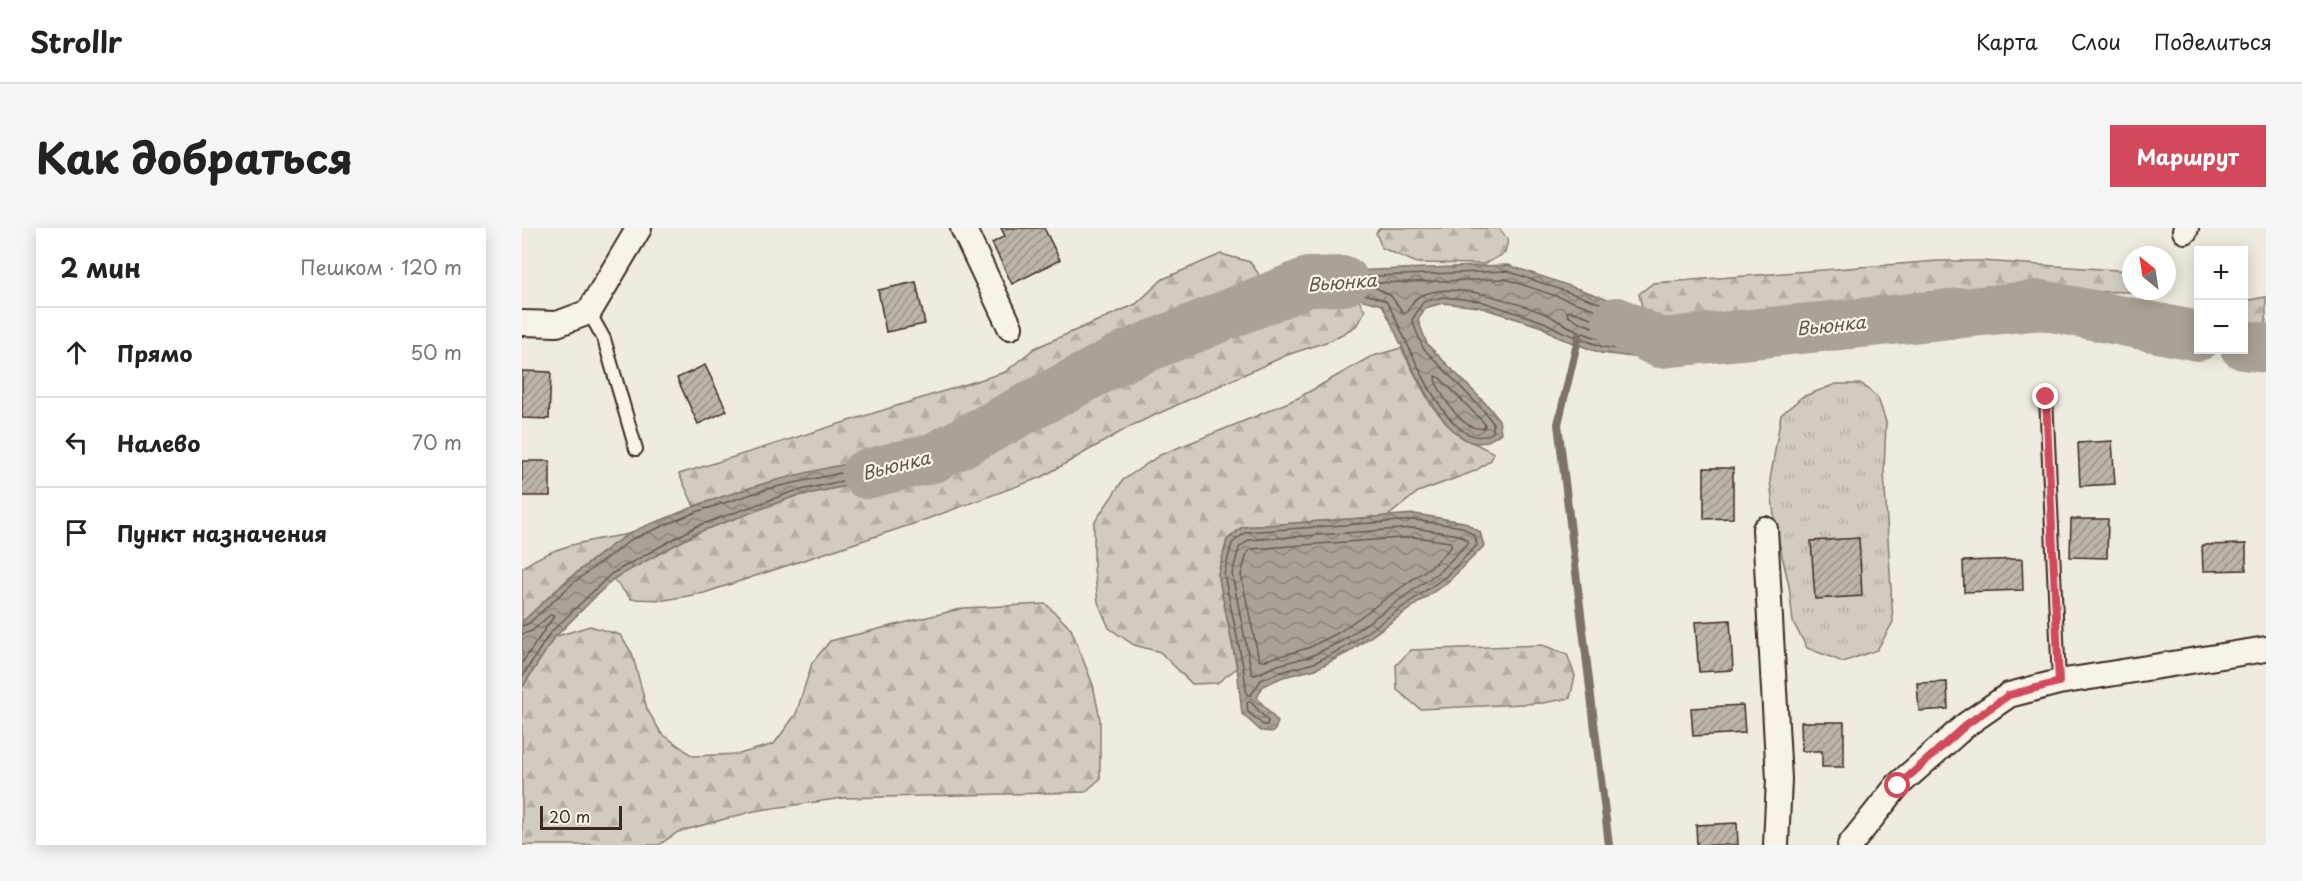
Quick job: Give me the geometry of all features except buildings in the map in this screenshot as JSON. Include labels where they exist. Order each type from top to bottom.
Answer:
[{"type":"street","points":[[522,323],[557,324],[589,312],[639,228]]},
{"type":"street","points":[[963,228],[1010,327]]},
{"type":"street","points":[[1765,529],[1779,779],[1776,845]]},
{"type":"street","points":[[1850,845],[1898,786],[1967,724],[2009,695],[2059,682],[2266,649]]},
{"type":"lane","points":[[589,312],[604,339],[636,449]]},
{"type":"lane","points":[[2046,397],[2059,682]]},
{"type":"green space","points":[[1380,228],[1499,228],[1508,240],[1505,253],[1485,264],[1417,263],[1382,248],[1376,233]]},
{"type":"green space","points":[[1221,254],[1250,262],[1258,273],[1259,287],[1233,301],[1116,350],[1034,388],[932,451],[895,455],[769,482],[694,506],[679,474],[1005,372],[1035,348],[1136,304],[1163,279]]},
{"type":"green space","points":[[1938,261],[1981,261],[2122,270],[2122,292],[2025,291],[1872,306],[1737,325],[1673,326],[1643,311],[1639,294],[1653,283]]},
{"type":"green space","points":[[1331,297],[1357,297],[1365,311],[1356,326],[1332,340],[1287,355],[1131,426],[1042,477],[916,523],[704,593],[665,600],[631,599],[613,579],[698,532],[793,497],[898,475],[978,447],[1188,340],[1237,318],[1289,302]]},
{"type":"green space","points":[[2266,297],[2266,332],[2252,329],[2248,320],[2249,300]]},
{"type":"green space","points":[[1401,348],[1431,405],[1462,437],[1494,453],[1491,460],[1475,471],[1418,492],[1388,516],[1242,527],[1227,540],[1218,574],[1237,668],[1217,683],[1192,684],[1160,652],[1134,645],[1109,628],[1098,602],[1094,568],[1094,523],[1123,480],[1160,455],[1298,398],[1370,357]]},
{"type":"green space","points":[[1836,384],[1862,384],[1878,398],[1886,422],[1884,472],[1893,622],[1877,650],[1843,662],[1807,648],[1793,622],[1789,586],[1775,525],[1770,480],[1781,415],[1802,397]]},
{"type":"green space","points":[[629,534],[569,578],[522,622],[522,568],[560,549],[587,541]]},
{"type":"green space","points":[[1046,604],[1071,629],[1093,685],[1100,719],[1100,779],[1085,792],[843,798],[754,811],[678,832],[659,845],[522,845],[522,688],[554,637],[590,626],[620,635],[632,653],[647,709],[661,733],[693,756],[739,754],[774,744],[796,714],[812,663],[830,641],[964,608]]},
{"type":"green space","points":[[1542,645],[1567,654],[1575,676],[1570,698],[1543,703],[1420,709],[1397,690],[1396,665],[1411,650]]},
{"type":"water","points":[[1508,265],[1643,311],[1673,326],[1679,341],[1674,351],[1641,358],[1601,353],[1560,338],[1542,327],[1479,307],[1443,303],[1425,308],[1418,320],[1427,344],[1499,420],[1501,433],[1486,442],[1476,443],[1461,437],[1433,406],[1382,305],[1370,301],[1336,297],[1289,302],[1280,294],[1278,287],[1295,273]]},
{"type":"water","points":[[932,451],[933,458],[925,466],[898,475],[793,497],[699,532],[613,579],[554,638],[522,688],[522,622],[586,565],[632,532],[731,494],[798,475],[866,460]]},
{"type":"water","points":[[1415,514],[1464,522],[1480,532],[1484,546],[1449,581],[1349,652],[1316,669],[1283,677],[1263,686],[1257,698],[1278,722],[1274,732],[1261,731],[1242,714],[1237,667],[1218,574],[1227,540],[1243,527]]},
{"type":"waterway","name":"Вьюнка","points":[[866,474],[933,458],[1125,356],[1308,282],[1344,281]]},
{"type":"waterway","name":"Вьюнка","points":[[1617,322],[1660,343],[2042,305],[2194,335]]},
{"type":"waterway","points":[[1579,335],[1558,424],[1609,845]]},
{"type":"waterway","name":"Вьюнка","points":[[2248,346],[2266,348]]},
{"type":"route","points":[[1898,786],[1967,724],[2009,695],[2059,682],[2046,397]]}]
